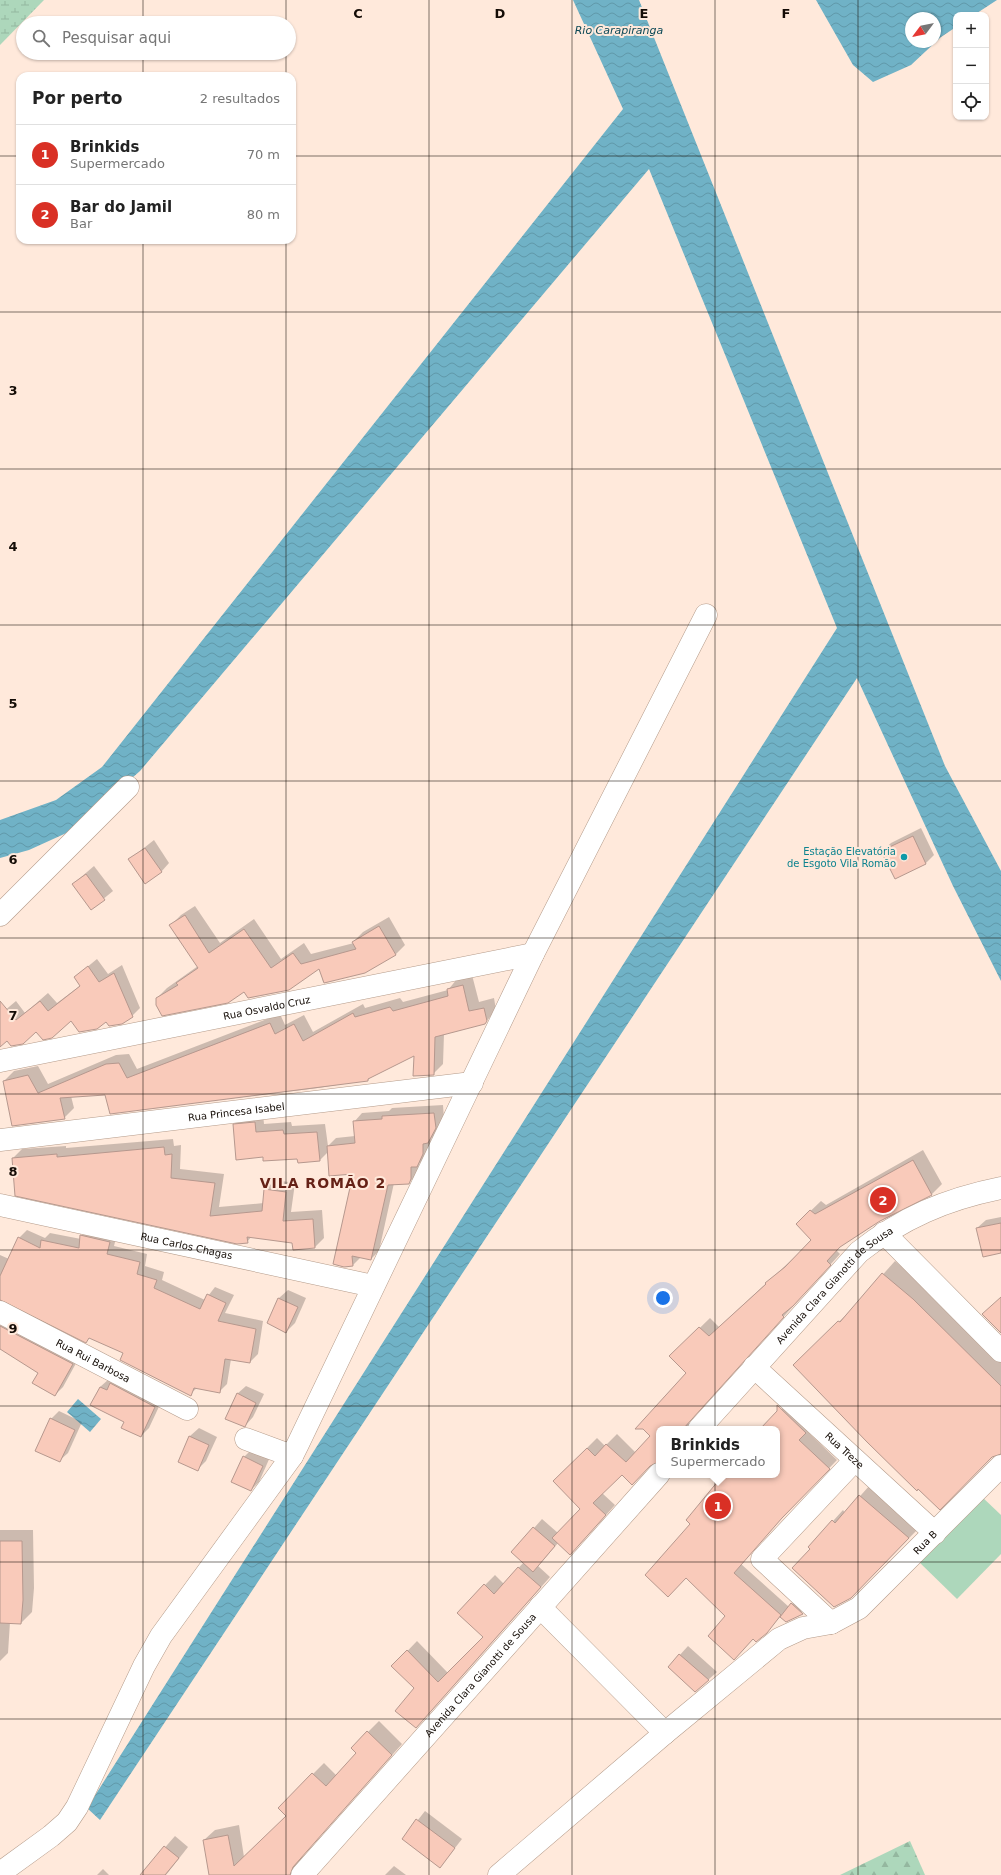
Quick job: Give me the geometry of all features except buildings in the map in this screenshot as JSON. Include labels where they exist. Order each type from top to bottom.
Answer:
[{"type":"street","points":[[0,1873],[67,1822],[76,1808],[144,1666],[161,1636],[292,1456],[315,1412],[373,1286],[533,954],[706,615]]},
{"type":"street","points":[[0,915],[128,787]]},
{"type":"street","name":"Rua Osvaldo Cruz","points":[[0,1061],[533,954]]},
{"type":"street","name":"Rua Princesa Isabel","points":[[0,1140],[472,1083]]},
{"type":"street","name":"Avenida Clara Gianotti de Sousa","points":[[702,1426],[859,1252],[884,1233],[919,1213],[959,1199],[1001,1188]]},
{"type":"street","name":"Rua Carlos Chagas","points":[[0,1205],[373,1286]]},
{"type":"street","points":[[884,1233],[1001,1351]]},
{"type":"street","name":"Rua Rui Barbosa","points":[[0,1312],[187,1409]]},
{"type":"street","name":"Rua Treze","points":[[754,1367],[935,1533]]},
{"type":"street","points":[[246,1438],[292,1456]]},
{"type":"street","points":[[839,1619],[762,1559],[855,1460]]},
{"type":"street","name":"Rua B","points":[[839,1619],[859,1608],[1001,1466]]},
{"type":"street","name":"Avenida Clara Gianotti de Sousa","points":[[302,1875],[656,1477]]},
{"type":"street","points":[[540,1607],[665,1733]]},
{"type":"street","points":[[499,1875],[665,1733],[779,1639],[803,1628],[839,1619]]},
{"type":"green space","points":[[0,0],[44,0],[28,16],[16,16],[16,29],[0,45]]},
{"type":"green space","points":[[981,1496],[1001,1515],[1001,1554],[957,1599],[917,1560]]},
{"type":"green space","points":[[910,1841],[925,1875],[840,1875]]},
{"type":"water","name":"Rio Carapiranga","points":[[573,0],[639,0],[945,766],[1001,871],[1001,981],[953,886],[857,678],[100,1820],[87,1808],[837,628],[649,169],[140,771],[73,830],[29,850],[0,858],[0,820],[56,800],[102,767],[623,109]]},
{"type":"water","points":[[816,0],[997,0],[979,12],[953,12],[953,29],[941,37],[941,12],[905,12],[905,48],[929,48],[911,65],[873,82],[853,65]]},
{"type":"water","points":[[78,1399],[101,1419],[90,1432],[67,1412]]},
{"type":"place","name":"Estação Elevatória de Esgoto Vila Romão","points":[[904,857]]},
{"type":"place","name":"Bar do Jamil","points":[[883,1200]]},
{"type":"place","name":"Brinkids","points":[[718,1506]]},
{"type":"district","name":"VILA ROMÃO 2","points":[[323,1183]]}]
